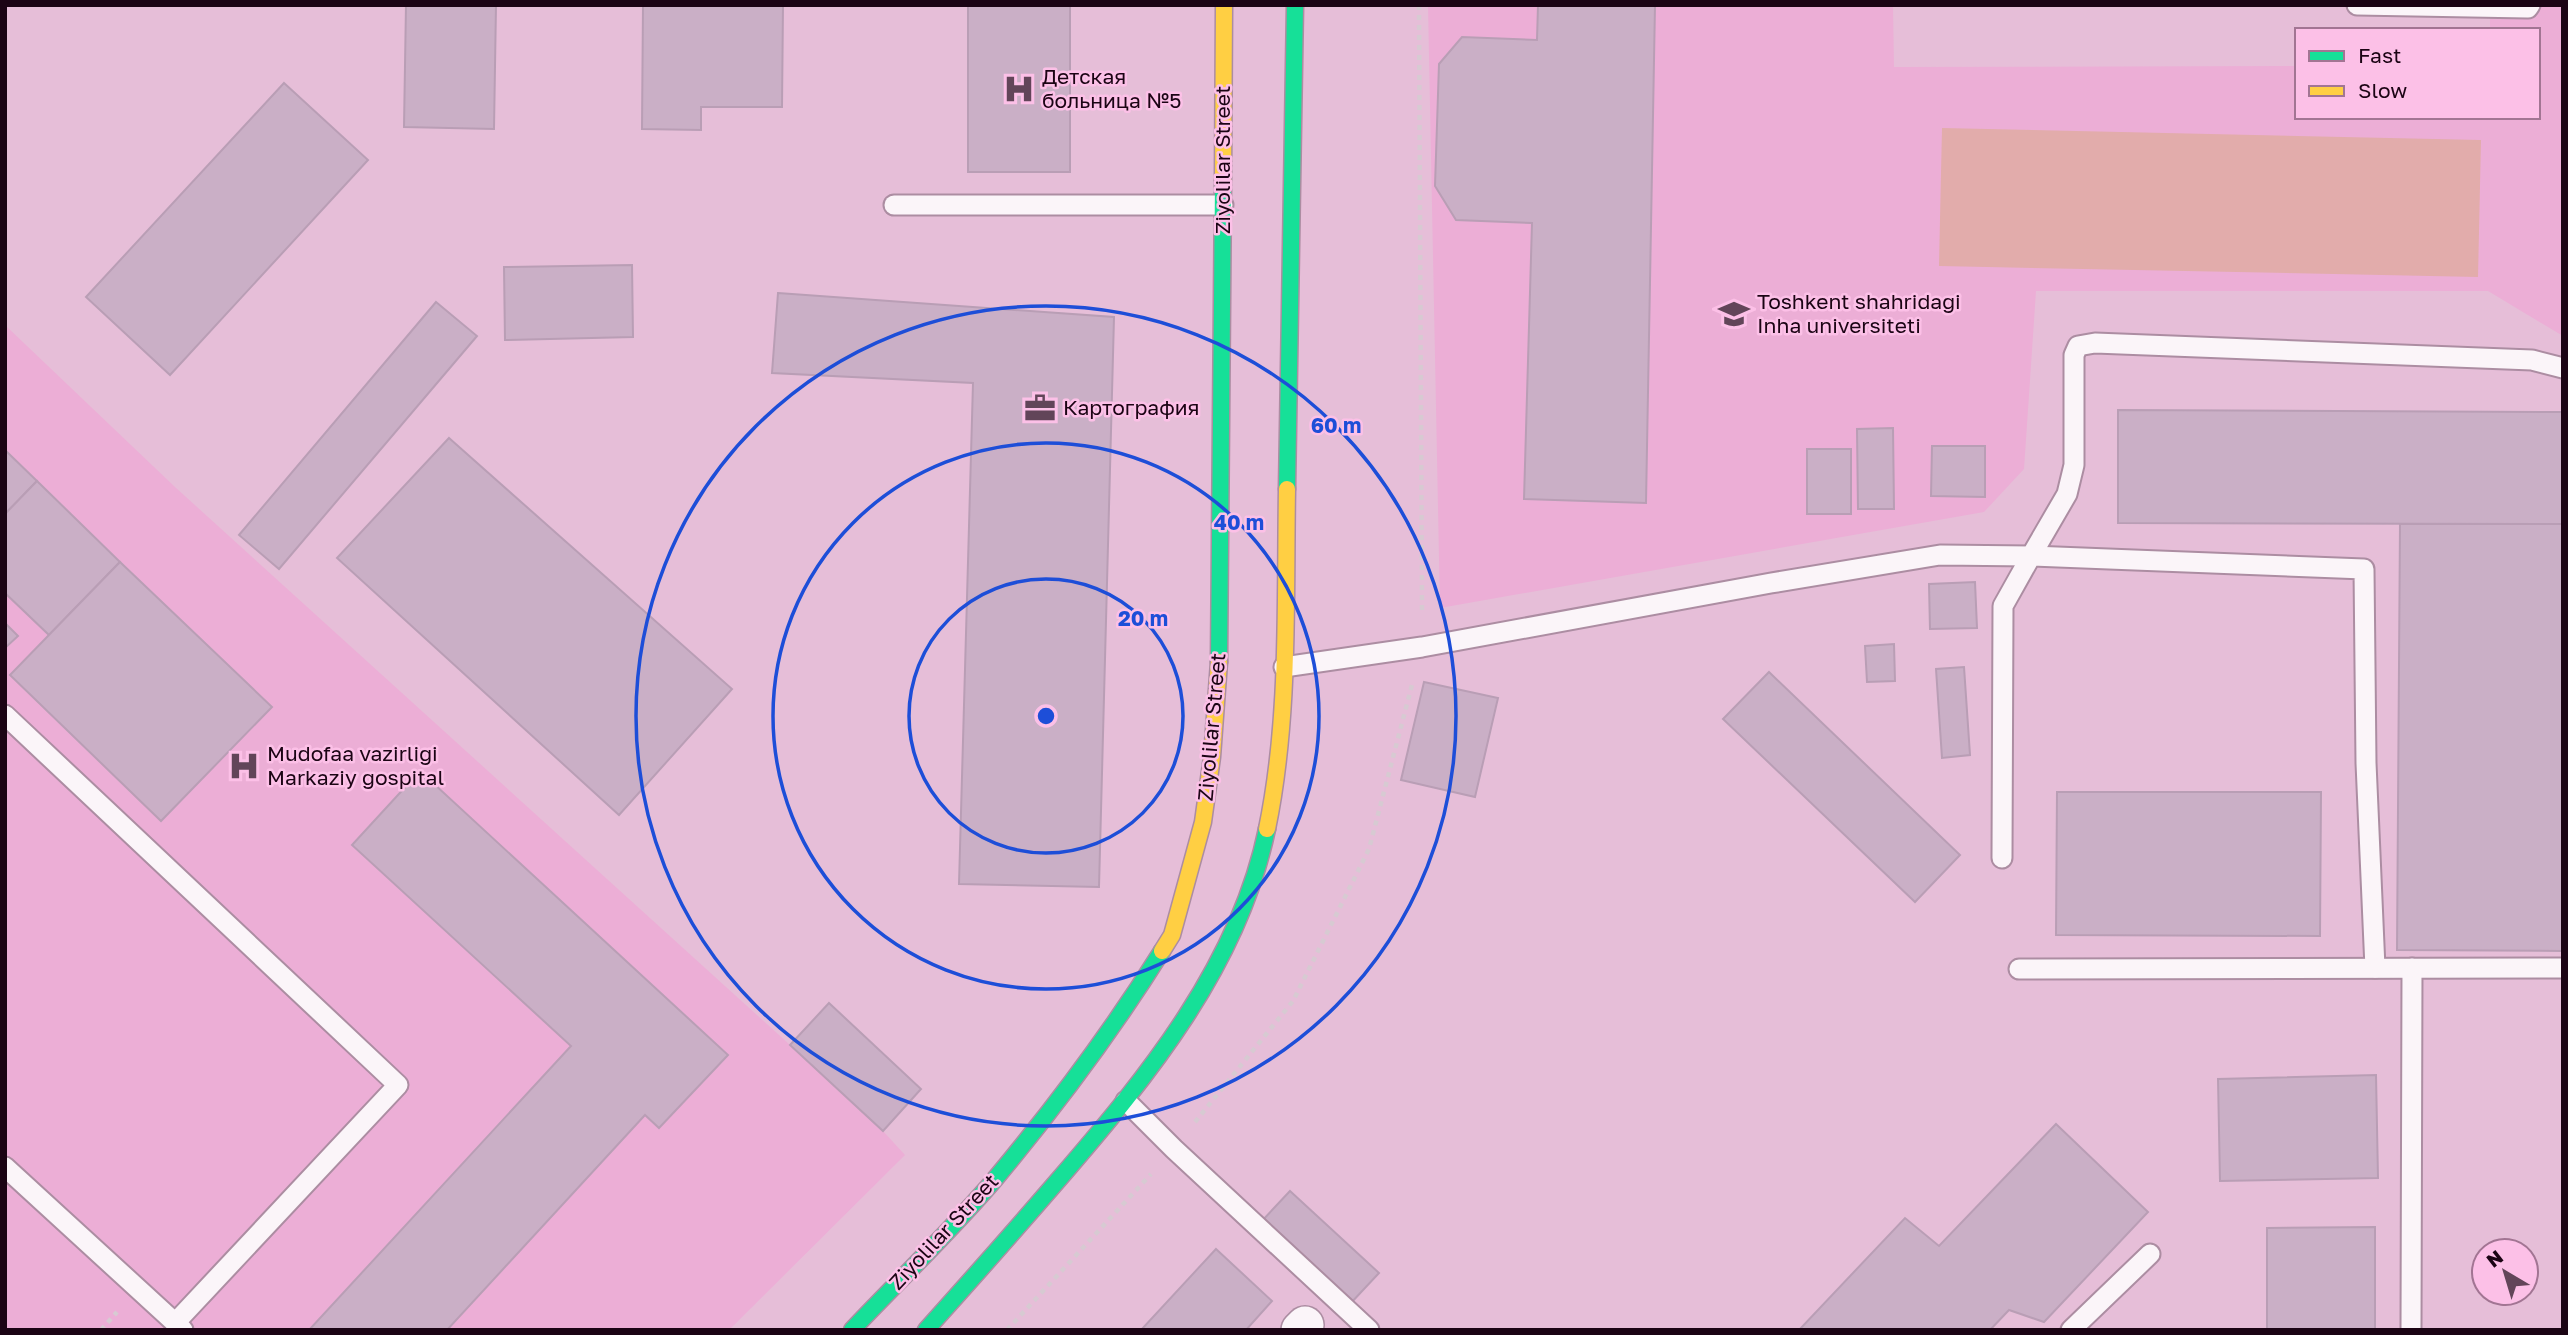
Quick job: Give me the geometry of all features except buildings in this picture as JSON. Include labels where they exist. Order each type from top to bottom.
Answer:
[{"type":"main road","name":"Ziyolilar Street","points":[[852,1330],[993,1181],[1041,1122],[1131,1000],[1172,935],[1203,822],[1212,757],[1219,664],[1224,5]]},
{"type":"main road","points":[[926,1330],[1126,1101],[1179,1030],[1201,996],[1242,911],[1259,862],[1271,814],[1278,765],[1284,667],[1295,5]]},
{"type":"lane","points":[[2357,5],[2528,8],[2530,5]]},
{"type":"lane","points":[[894,205],[1223,205]]},
{"type":"lane","points":[[2003,858],[2003,606],[2067,494],[2074,465],[2074,355],[2078,346],[2095,343],[2532,360],[2563,368]]},
{"type":"lane","points":[[1284,667],[1422,647],[1940,555],[2364,569],[2366,763],[2375,968]]},
{"type":"lane","points":[[5,715],[398,1085],[179,1326],[5,1167]]},
{"type":"lane","points":[[2412,968],[2412,1330]]},
{"type":"lane","points":[[2019,969],[2563,968]]},
{"type":"lane","points":[[1126,1101],[1369,1330]]},
{"type":"lane","points":[[2071,1330],[2150,1254]]},
{"type":"shaded area","name":"Toshkent shahridagi Inha universiteti","points":[[1428,5],[1893,5],[1894,67],[2295,66],[2295,119],[2540,119],[2540,28],[2490,28],[2490,5],[2563,5],[2563,336],[2488,291],[2036,291],[2024,469],[1984,512],[1440,608]]},
{"type":"shaded area","points":[[1942,128],[2481,140],[2478,277],[1939,266]]},
{"type":"shaded area","name":"Mudofaa vazirligi Markaziy gospital","points":[[5,325],[175,487],[790,1045],[883,1131],[905,1155],[729,1330],[5,1330]]},
{"type":"traffic: fast","points":[[1287,489],[1295,5]]},
{"type":"traffic: fast","points":[[1219,662],[1223,182]]},
{"type":"traffic: fast","points":[[926,1330],[1093,1139],[1157,1059],[1186,1016],[1235,927],[1254,879],[1267,829]]},
{"type":"traffic: fast","points":[[852,1330],[995,1179],[1103,1039],[1162,951]]},
{"type":"traffic: slow","points":[[1223,182],[1224,5]]},
{"type":"traffic: slow","points":[[1267,829],[1280,745],[1283,702],[1287,489]]},
{"type":"traffic: slow","points":[[1162,951],[1172,935],[1203,822],[1212,757],[1219,662]]},
{"type":"place","name":"Детская больница №5","points":[[1019,89]]},
{"type":"place","name":"Toshkent shahridagi Inha universiteti","points":[[1734,314]]},
{"type":"place","name":"Картография","points":[[1040,408]]},
{"type":"place","name":"Mudofaa vazirligi Markaziy gospital","points":[[244,766]]}]
